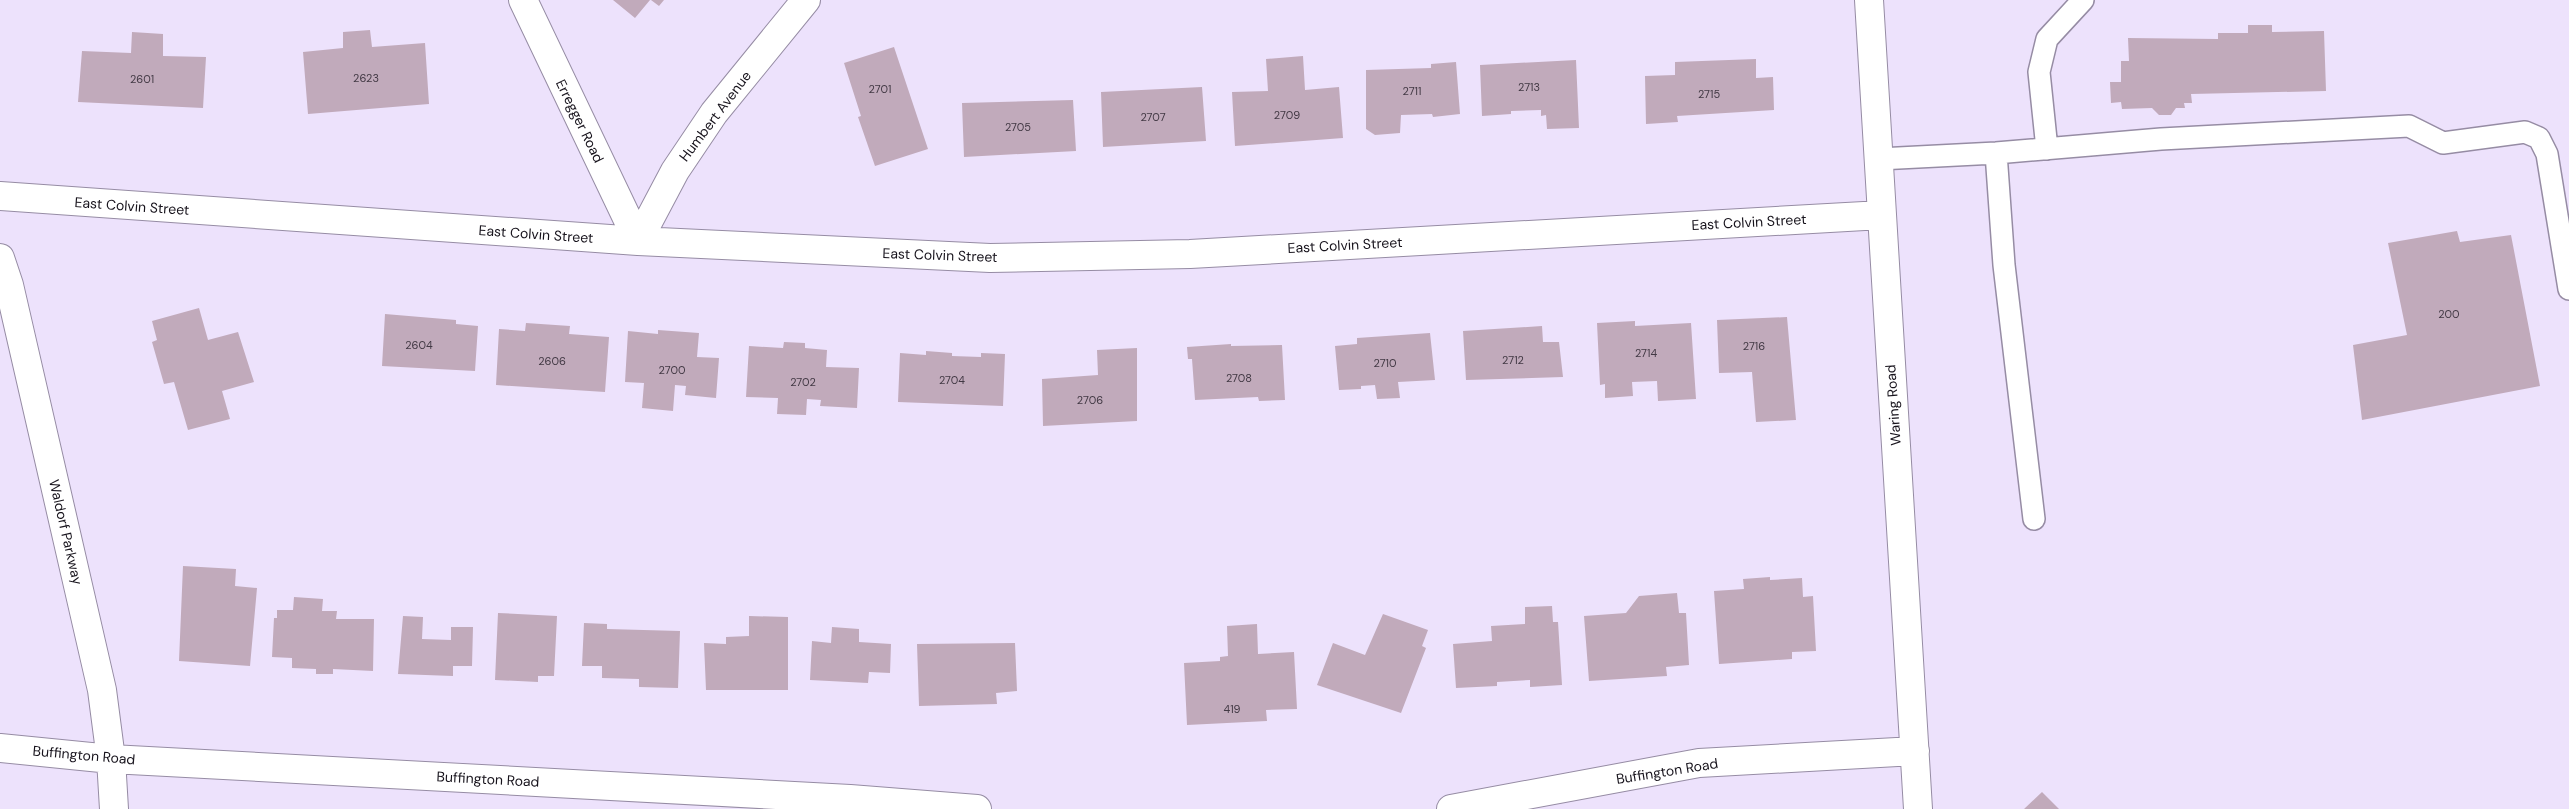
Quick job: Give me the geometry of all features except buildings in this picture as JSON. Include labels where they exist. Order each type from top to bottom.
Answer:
[{"type":"street","name":"Erregger Road","points":[[523,0],[638,241]]},
{"type":"street","name":"Humbert Avenue","points":[[638,241],[675,171],[714,113],[806,0]]},
{"type":"street","name":"Waring Road","points":[[1869,0],[1918,809]]},
{"type":"street","name":"East Colvin Street","points":[[0,196],[638,241],[1000,258],[1190,254],[1882,215]]},
{"type":"street","name":"Waldorf Parkway","points":[[0,258],[9,285],[102,690],[111,759],[114,809]]},
{"type":"street","name":"Buffington Road","points":[[0,748],[111,759],[840,798],[977,809]]},
{"type":"street","name":"Buffington Road","points":[[1451,809],[1699,763],[1915,751]]},
{"type":"lane","points":[[2046,149],[2039,72],[2047,39],[2083,0]]},
{"type":"lane","points":[[1878,159],[1996,154],[2161,140],[2409,126],[2443,143],[2525,132],[2539,138],[2547,154],[2569,289]]},
{"type":"lane","points":[[1996,154],[2004,265],[2034,519]]}]
